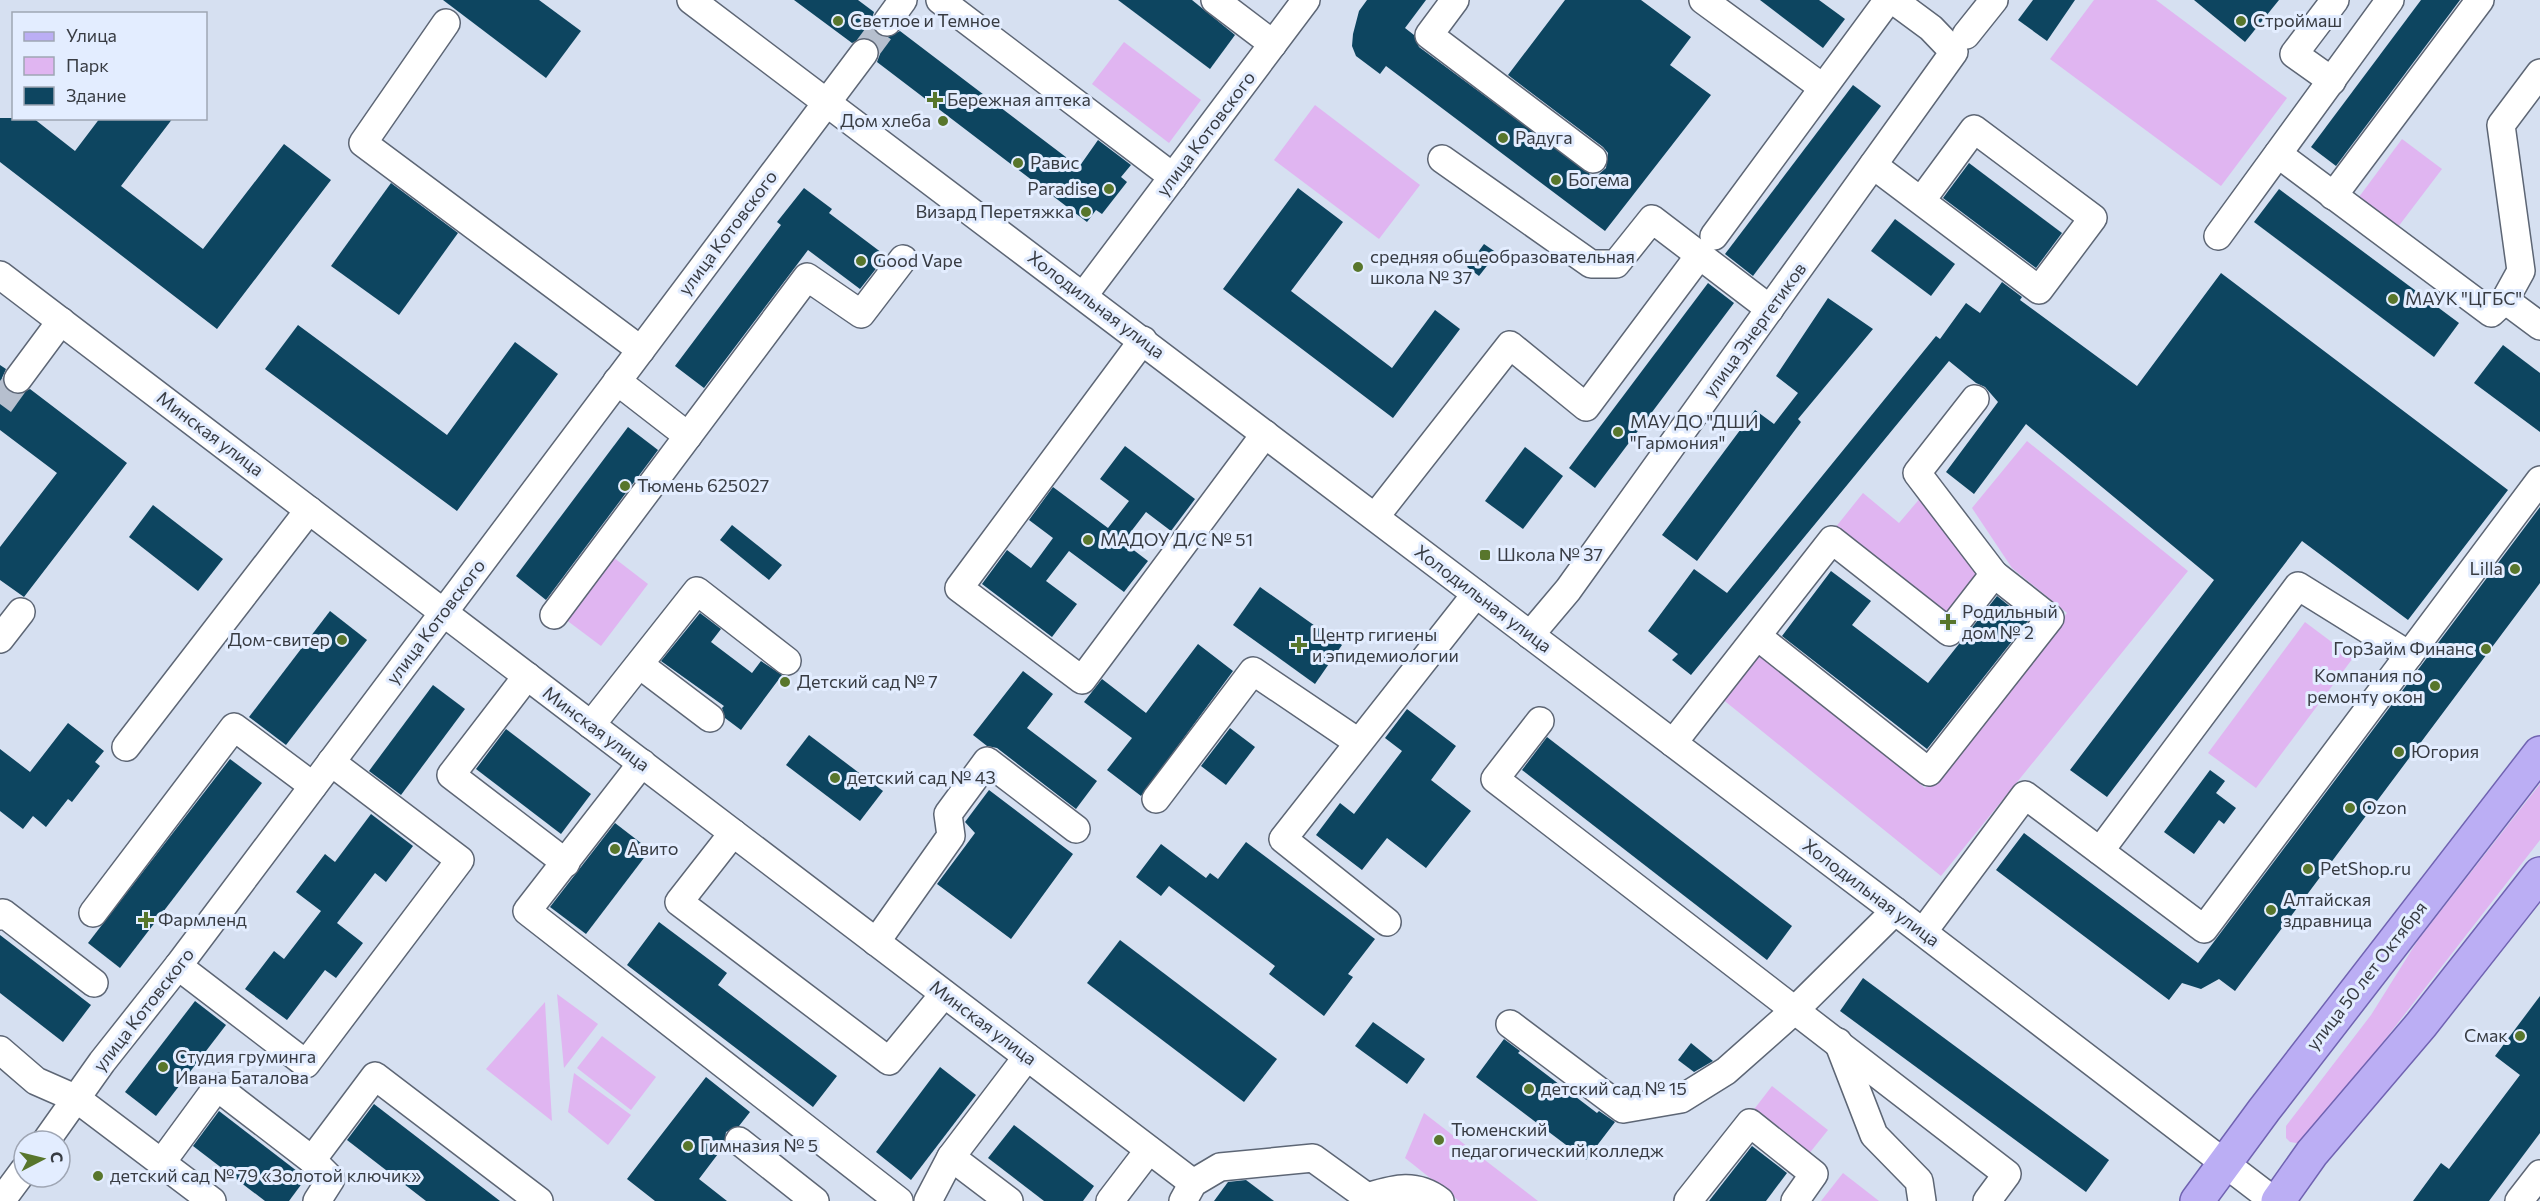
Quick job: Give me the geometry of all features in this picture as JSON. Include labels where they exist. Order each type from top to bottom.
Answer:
[{"type":"main road","name":"улица 50 лет Октября","points":[[2197,1201],[2540,753]]},
{"type":"main road","points":[[2276,1201],[2312,1153],[2421,1025],[2540,874]]},
{"type":"street","name":"Холодильная улица","points":[[691,0],[1084,295],[2276,1201]]},
{"type":"street","points":[[887,22],[903,0]]},
{"type":"street","points":[[940,0],[1173,177]]},
{"type":"street","points":[[1215,0],[1273,44]]},
{"type":"street","name":"улица Котовского","points":[[1084,295],[1306,0]]},
{"type":"street","points":[[1455,0],[1429,35],[1593,159]]},
{"type":"street","points":[[1703,0],[1822,87]]},
{"type":"street","points":[[1375,517],[1510,345],[1586,407],[1888,0]]},
{"type":"street","points":[[1893,0],[1931,28],[1960,44]]},
{"type":"street","name":"улица Энергетиков","points":[[1530,634],[1568,590],[1960,44],[1994,0]]},
{"type":"street","points":[[2332,81],[2294,54],[2335,0]]},
{"type":"street","points":[[2218,236],[2390,0]]},
{"type":"street","points":[[2332,196],[2480,0]]},
{"type":"street","points":[[446,23],[363,143],[641,350]]},
{"type":"street","name":"улица Котовского","points":[[55,1129],[102,1062],[178,966],[864,53]]},
{"type":"street","points":[[2278,154],[2491,314],[2505,300],[2521,271],[2500,125],[2540,73]]},
{"type":"street","points":[[1873,165],[2039,290],[2093,218],[1974,129],[1921,201]]},
{"type":"street","points":[[1442,159],[1591,264],[1616,264],[1652,219],[1707,246],[1770,309]]},
{"type":"street","points":[[554,615],[807,277],[861,314],[903,259]]},
{"type":"street","name":"Минская улица","points":[[0,274],[1149,1150],[1188,1192]]},
{"type":"street","points":[[2505,300],[2540,326]]},
{"type":"street","points":[[18,379],[61,321]]},
{"type":"street","points":[[1143,340],[959,588],[1082,680],[1265,434]]},
{"type":"street","points":[[617,381],[688,435]]},
{"type":"street","points":[[1757,636],[1929,772],[2050,618],[1994,574],[1917,473],[1975,399]]},
{"type":"street","points":[[1923,932],[2025,795],[2204,929],[2540,480]]},
{"type":"street","points":[[126,747],[309,510]]},
{"type":"street","points":[[1673,743],[1832,540],[1948,632],[1994,574]]},
{"type":"street","points":[[2100,851],[2298,586],[2409,655]]},
{"type":"street","points":[[591,724],[697,591],[787,661]]},
{"type":"street","points":[[1387,922],[1283,838],[1476,594]]},
{"type":"street","points":[[0,639],[21,612]]},
{"type":"street","points":[[640,665],[710,718]]},
{"type":"street","points":[[1156,799],[1254,671],[1358,742]]},
{"type":"street","points":[[526,676],[451,776],[566,863]]},
{"type":"street","points":[[1540,721],[1495,779],[2007,1174],[1987,1201]]},
{"type":"street","points":[[93,913],[234,727],[313,786]]},
{"type":"street","points":[[876,942],[951,836],[948,814],[987,761],[1076,829]]},
{"type":"street","points":[[178,966],[306,1064],[460,860],[331,762]]},
{"type":"street","points":[[642,763],[527,911],[899,1201]]},
{"type":"street","points":[[733,833],[679,902],[889,1060],[944,994]]},
{"type":"street","points":[[1510,1024],[1623,1109],[1681,1099],[1726,1071],[1796,1010],[1895,911]]},
{"type":"street","points":[[0,916],[3,913],[94,983]]},
{"type":"street","points":[[1837,1041],[1874,1135],[1919,1181],[1922,1201]]},
{"type":"street","points":[[0,1050],[36,1081],[77,1099],[212,1201]]},
{"type":"street","points":[[928,1201],[951,1157],[1027,1057]]},
{"type":"street","points":[[312,1160],[375,1076],[539,1201]]},
{"type":"street","points":[[162,1162],[217,1087],[312,1160],[331,1179],[316,1201]]},
{"type":"street","points":[[1688,1201],[1750,1123],[1814,1174],[1795,1201]]},
{"type":"street","points":[[739,1141],[816,1201]]},
{"type":"street","points":[[1110,1201],[1149,1150]]},
{"type":"street","points":[[951,1157],[1009,1201]]},
{"type":"street","points":[[1188,1192],[1220,1167],[1313,1158],[1366,1199],[1399,1187],[1431,1194],[1440,1201]]},
{"type":"street","points":[[2519,1201],[2540,1174]]},
{"type":"green space","points":[[2094,0],[2156,0],[2287,98],[2221,186],[2050,59]]},
{"type":"green space","points":[[1124,42],[1201,100],[1169,143],[1092,84]]},
{"type":"green space","points":[[1315,105],[1420,185],[1379,239],[1274,160]]},
{"type":"green space","points":[[2402,139],[2442,169],[2395,231],[2356,201]]},
{"type":"green space","points":[[2027,441],[2188,571],[1941,876],[1721,698],[1758,652],[1925,788],[2067,613],[2012,568],[1972,508]]},
{"type":"green space","points":[[1863,493],[1899,523],[1922,496],[1982,582],[1949,622],[1835,528]]},
{"type":"green space","points":[[609,554],[648,584],[601,646],[561,616]]},
{"type":"green space","points":[[2305,622],[2353,658],[2256,788],[2208,753]]},
{"type":"green space","points":[[2540,784],[2540,840],[2307,1140],[2302,1144],[2290,1142],[2286,1138],[2286,1126],[2371,1015],[2418,940]]},
{"type":"green space","points":[[557,994],[598,1024],[564,1068]]},
{"type":"green space","points":[[545,1002],[552,1121],[486,1069]]},
{"type":"green space","points":[[602,1036],[656,1077],[631,1110],[577,1068]]},
{"type":"green space","points":[[574,1073],[631,1115],[608,1145],[568,1112]]},
{"type":"green space","points":[[1772,1086],[1828,1130],[1808,1155],[1752,1112]]},
{"type":"green space","name":"Тюменский педагогический колледж","points":[[1424,1113],[1538,1201],[1459,1201],[1405,1158]]},
{"type":"green space","points":[[1843,1173],[1879,1201],[1821,1201]]},
{"type":"building","points":[[443,0],[539,0],[581,31],[546,78]]},
{"type":"building","points":[[794,0],[858,0],[874,12],[871,21],[877,34],[886,38],[900,31],[1079,167],[1098,140],[1131,165],[1121,177],[1127,182],[1102,214],[1096,210],[1087,222],[877,62],[880,54],[874,41],[865,37],[852,43]]},
{"type":"building","points":[[1118,0],[1192,0],[1235,35],[1210,69]]},
{"type":"building","points":[[1367,0],[1426,0],[1405,28],[1414,35],[1419,47],[1590,174],[1599,174],[1606,168],[1608,153],[1508,75],[1565,0],[1641,0],[1691,37],[1670,65],[1711,95],[1605,231],[1386,66],[1380,74],[1356,56],[1352,46],[1353,34],[1359,11]]},
{"type":"building","points":[[1760,0],[1819,0],[1845,19],[1823,48]]},
{"type":"building","points":[[2033,0],[2075,0],[2047,41],[2018,20]]},
{"type":"building","name":"Строймаш","points":[[2194,0],[2279,0],[2245,42]]},
{"type":"building","points":[[2421,0],[2460,0],[2336,166],[2311,147]]},
{"type":"building","points":[[1853,85],[1881,106],[1753,276],[1725,254]]},
{"type":"building","points":[[0,118],[36,120],[75,151],[98,120],[171,120],[121,186],[203,249],[284,144],[331,180],[217,329],[0,162]]},
{"type":"building","points":[[1969,163],[2062,233],[2036,268],[1943,198]]},
{"type":"building","points":[[391,183],[458,233],[399,315],[331,266]]},
{"type":"building","points":[[804,188],[832,209],[829,213],[886,256],[860,289],[808,250],[704,388],[675,366],[781,225],[777,222]]},
{"type":"building","points":[[1298,188],[1343,222],[1291,291],[1392,368],[1435,310],[1460,329],[1393,418],[1223,289]]},
{"type":"building","points":[[2279,189],[2459,323],[2434,357],[2254,222]]},
{"type":"building","points":[[1895,219],[1955,264],[1931,296],[1871,251]]},
{"type":"building","points":[[1484,244],[1497,253],[1479,276],[1467,267]]},
{"type":"building","points":[[2221,273],[2508,490],[2408,620],[2302,541],[2107,797],[2070,770],[2214,580],[2026,424],[1974,494],[1946,472],[1998,402],[1985,387],[1976,383],[1949,361],[1691,675],[1672,660],[1678,654],[1648,631],[1694,569],[1727,593],[1936,336],[1940,339],[1966,303],[1980,313],[2002,282],[2022,297],[2020,300],[2137,386]]},
{"type":"building","points":[[1708,283],[1734,303],[1595,488],[1569,468]]},
{"type":"building","points":[[1828,298],[1873,329],[1798,419],[1801,422],[1697,561],[1662,535],[1755,410],[1774,424],[1798,393],[1776,376]]},
{"type":"building","points":[[298,325],[447,435],[515,342],[558,374],[457,511],[265,369]]},
{"type":"building","points":[[2503,345],[2540,373],[2540,432],[2474,383]]},
{"type":"building","points":[[0,365],[6,369],[2,378],[8,391],[17,395],[30,389],[127,463],[24,597],[0,580],[0,547],[57,473],[0,430]]},
{"type":"building","points":[[628,427],[658,450],[546,600],[516,576]]},
{"type":"building","name":"МАДОУ Д/С № 51","points":[[1125,446],[1195,499],[1171,531],[1146,512],[1123,542],[1148,561],[1124,592],[1069,551],[1046,581],[1077,604],[1052,637],[982,584],[1007,550],[1031,568],[1053,538],[1029,520],[1053,487],[1108,528],[1129,501],[1100,479]]},
{"type":"building","points":[[1525,447],[1563,476],[1523,529],[1485,501]]},
{"type":"building","points":[[153,505],[223,559],[198,591],[129,537]]},
{"type":"building","points":[[2540,507],[2540,583],[2235,991],[2219,979],[2201,989],[2182,983],[2169,1000],[1996,870],[2024,833],[2198,963]]},
{"type":"building","points":[[732,525],[782,565],[769,580],[720,540]]},
{"type":"building","points":[[1831,571],[1871,601],[1852,625],[1928,683],[1997,596],[2028,621],[1927,749],[1782,636]]},
{"type":"building","points":[[1260,587],[1342,645],[1315,684],[1233,625]]},
{"type":"building","points":[[330,611],[367,640],[286,745],[249,717]]},
{"type":"building","points":[[700,613],[721,629],[711,642],[752,673],[761,661],[782,675],[741,730],[725,718],[722,708],[724,706],[661,661]]},
{"type":"building","points":[[1198,644],[1233,671],[1141,796],[1107,770],[1132,738],[1084,702],[1102,679],[1146,713]]},
{"type":"building","points":[[1023,671],[1053,694],[1027,728],[1097,781],[1076,809],[997,748],[987,746],[973,735]]},
{"type":"building","points":[[433,685],[465,709],[401,795],[369,771]]},
{"type":"building","points":[[1407,709],[1456,746],[1431,780],[1471,811],[1426,868],[1387,838],[1362,870],[1316,835],[1340,803],[1354,814],[1402,751],[1385,738]]},
{"type":"building","points":[[68,723],[104,751],[95,762],[100,766],[72,802],[68,799],[46,827],[33,816],[23,829],[0,811],[0,749],[30,772]]},
{"type":"building","points":[[1230,728],[1255,747],[1226,785],[1201,766]]},
{"type":"building","points":[[506,729],[591,794],[561,834],[476,769]]},
{"type":"building","name":"детский сад № 43","points":[[809,735],[883,791],[860,821],[786,765]]},
{"type":"building","points":[[1547,737],[1792,926],[1767,960],[1522,770]]},
{"type":"building","points":[[230,759],[262,783],[120,968],[88,943]]},
{"type":"building","points":[[2210,770],[2225,781],[2216,793],[2236,808],[2224,824],[2219,820],[2194,854],[2164,832]]},
{"type":"building","points":[[989,790],[1073,854],[1011,939],[937,884],[975,833],[965,822]]},
{"type":"building","points":[[371,814],[413,846],[386,882],[375,873],[337,923],[363,943],[336,978],[325,970],[287,1020],[245,989],[274,951],[284,959],[321,911],[296,892],[325,854],[335,862]]},
{"type":"building","points":[[615,823],[650,850],[586,934],[550,907]]},
{"type":"building","points":[[1246,842],[1375,939],[1348,974],[1353,977],[1324,1016],[1269,974],[1275,966],[1169,886],[1161,896],[1136,877],[1161,844],[1206,878],[1210,873],[1218,879]]},
{"type":"building","points":[[659,922],[727,973],[718,985],[837,1076],[813,1107],[627,965]]},
{"type":"building","points":[[0,935],[91,1005],[63,1042],[0,993]]},
{"type":"building","points":[[1120,940],[1277,1059],[1244,1102],[1087,983]]},
{"type":"building","points":[[1863,978],[2109,1160],[2086,1192],[1840,1011]]},
{"type":"building","points":[[2540,996],[2540,1133],[2489,1201],[2413,1201],[2441,1163],[2449,1169],[2520,1075],[2495,1056]]},
{"type":"building","points":[[195,1001],[226,1025],[156,1116],[125,1092]]},
{"type":"building","points":[[1373,1022],[1425,1059],[1407,1084],[1355,1046]]},
{"type":"building","name":"детский сад № 15","points":[[1504,1039],[1520,1051],[1518,1053],[1597,1113],[1599,1111],[1615,1122],[1586,1160],[1476,1077]]},
{"type":"building","points":[[1691,1043],[1713,1061],[1694,1072],[1678,1060]]},
{"type":"building","points":[[940,1067],[976,1095],[911,1180],[876,1152]]},
{"type":"building","name":"Гимназия № 5","points":[[706,1077],[750,1112],[739,1126],[726,1132],[724,1146],[699,1179],[727,1201],[655,1201],[627,1179]]},
{"type":"building","points":[[374,1104],[500,1201],[426,1201],[347,1140]]},
{"type":"building","points":[[219,1111],[306,1178],[289,1201],[265,1201],[193,1146]]},
{"type":"building","points":[[1014,1125],[1094,1186],[1083,1201],[1044,1201],[988,1158]]},
{"type":"building","points":[[1752,1146],[1787,1173],[1766,1201],[1709,1201]]},
{"type":"building","points":[[1246,1180],[1274,1201],[1214,1201],[1228,1182]]},
{"type":"tunnel","points":[[864,53],[887,22]]},
{"type":"tunnel","points":[[0,404],[18,379]]},
{"type":"place","name":"Светлое и Темное","points":[[838,21]]},
{"type":"place","name":"Строймаш","points":[[2241,21]]},
{"type":"place","name":"Бережная аптека","points":[[935,100]]},
{"type":"place","name":"Дом хлеба","points":[[943,121]]},
{"type":"place","name":"Радуга","points":[[1503,138]]},
{"type":"place","name":"Равис","points":[[1018,163]]},
{"type":"place","name":"Богема","points":[[1556,180]]},
{"type":"place","name":"Paradise","points":[[1109,189]]},
{"type":"place","name":"Визард Перетяжка","points":[[1086,212]]},
{"type":"place","name":"Good Vape","points":[[861,261]]},
{"type":"place","name":"средняя общеобразовательная школа № 37","points":[[1358,267]]},
{"type":"place","name":"МАУК \"ЦГБС\"","points":[[2393,299]]},
{"type":"place","name":"МАУ ДО \"ДШИ \"Гармония\"","points":[[1618,432]]},
{"type":"place","name":"Тюмень 625027","points":[[625,486]]},
{"type":"place","name":"МАДОУ Д/С № 51","points":[[1088,540]]},
{"type":"place","name":"Школа № 37","points":[[1485,555]]},
{"type":"place","name":"Lilla","points":[[2515,569]]},
{"type":"place","name":"Родильный дом № 2","points":[[1948,622]]},
{"type":"place","name":"Дом-свитер","points":[[342,640]]},
{"type":"place","name":"Центр гигиены и эпидемиологии","points":[[1299,645]]},
{"type":"place","name":"ГорЗайм Финанс","points":[[2486,649]]},
{"type":"place","name":"Детский сад № 7","points":[[785,682]]},
{"type":"place","name":"Компания по ремонту окон","points":[[2435,686]]},
{"type":"place","name":"Югория","points":[[2399,752]]},
{"type":"place","name":"детский сад № 43","points":[[835,778]]},
{"type":"place","name":"Ozon","points":[[2350,808]]},
{"type":"place","name":"Авито","points":[[615,849]]},
{"type":"place","name":"PetShop.ru","points":[[2308,869]]},
{"type":"place","name":"Алтайская здравница","points":[[2271,910]]},
{"type":"place","name":"Фармленд","points":[[146,920]]},
{"type":"place","name":"Смак","points":[[2520,1036]]},
{"type":"place","name":"Студия груминга Ивана Баталова","points":[[163,1067]]},
{"type":"place","name":"детский сад № 15","points":[[1529,1089]]},
{"type":"place","name":"Тюменский педагогический колледж","points":[[1439,1140]]},
{"type":"place","name":"Гимназия № 5","points":[[688,1146]]},
{"type":"place","name":"детский сад № 79 «Золотой ключик»","points":[[98,1176]]}]
